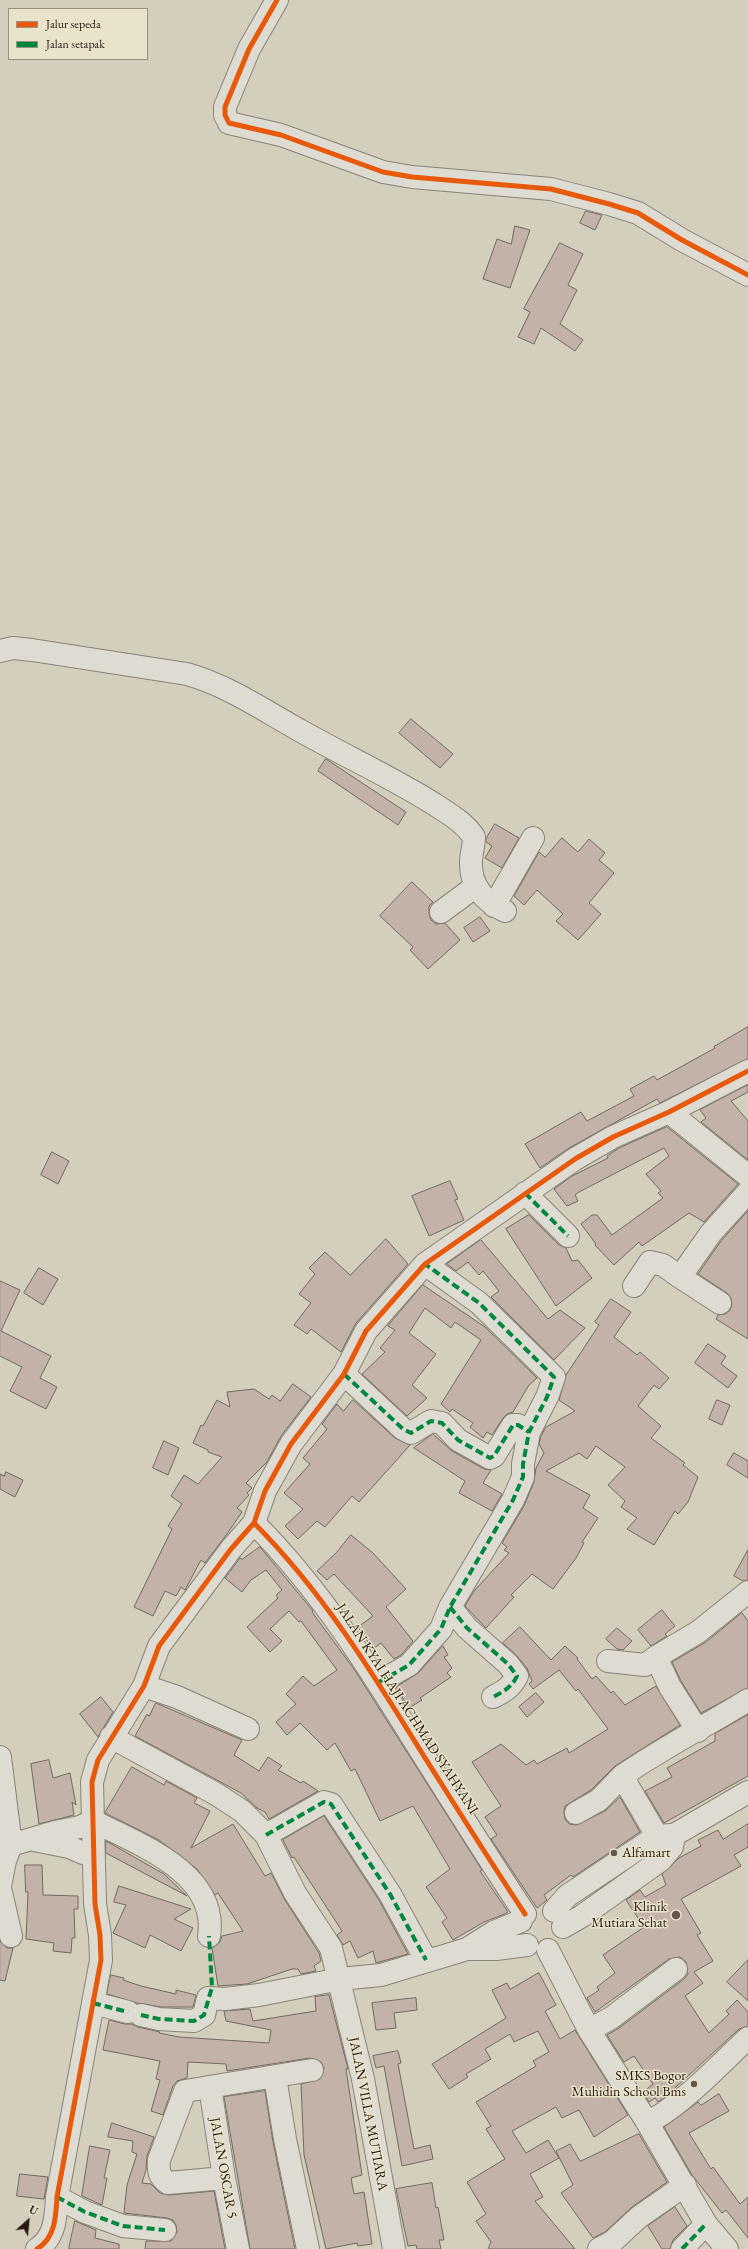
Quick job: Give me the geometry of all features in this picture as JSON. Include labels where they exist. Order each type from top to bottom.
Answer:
[{"type":"street","points":[[277,0],[249,49],[225,107],[225,115],[229,123],[281,136],[383,172],[433,179],[551,189],[603,202],[638,213],[682,240],[748,276]]},
{"type":"street","points":[[0,651],[13,648],[32,650],[187,674],[212,681],[241,695],[301,731],[382,773],[462,823],[474,837],[471,871],[476,886],[485,899],[499,908],[533,838]]},
{"type":"street","points":[[442,912],[476,886]]},
{"type":"street","points":[[89,1947],[83,1853],[92,1782],[98,1760],[144,1686],[159,1646],[231,1549],[254,1523],[265,1491],[291,1444],[344,1374],[366,1331],[425,1264],[525,1193],[581,1155],[614,1137],[669,1112],[748,1070]]},
{"type":"street","points":[[669,1112],[748,1176]]},
{"type":"street","points":[[680,1277],[711,1233],[748,1192]]},
{"type":"street","points":[[525,1193],[568,1236]]},
{"type":"street","points":[[634,1286],[650,1262],[654,1261],[720,1303]]},
{"type":"street","points":[[379,1682],[409,1665],[424,1650],[441,1629],[450,1607],[513,1500],[523,1477],[523,1464],[529,1432],[547,1397],[554,1377],[479,1303],[425,1264]]},
{"type":"street","points":[[344,1374],[402,1429],[411,1433],[431,1421],[442,1423],[458,1440],[490,1458],[494,1456],[513,1425],[518,1424],[529,1432]]},
{"type":"street","name":"JALAN KYAI HAJI ACHMAD SYAHYANI","points":[[254,1523],[276,1545],[315,1591],[379,1682],[476,1838],[523,1917]]},
{"type":"street","points":[[608,1661],[645,1665],[698,1632],[748,1592]]},
{"type":"street","points":[[450,1607],[467,1628],[508,1664],[517,1676],[514,1683],[506,1690],[493,1697]]},
{"type":"street","points":[[656,1657],[670,1687],[698,1731]]},
{"type":"street","points":[[144,1686],[177,1697],[248,1729]]},
{"type":"street","points":[[576,1813],[599,1800],[622,1776],[650,1756],[698,1731],[748,1700]]},
{"type":"street","points":[[111,1737],[231,1802],[266,1835],[324,1802],[331,1804],[390,1894],[426,1960]]},
{"type":"street","points":[[0,1757],[12,1852],[0,1887],[12,1936]]},
{"type":"street","points":[[467,1949],[536,1908],[543,1907],[559,1919],[582,1916],[661,1860],[672,1847],[666,1836],[622,1776]]},
{"type":"street","points":[[666,1836],[748,1792]]},
{"type":"street","points":[[37,2249],[47,2243],[54,2226],[57,2197],[101,1960],[100,1935],[86,1824]]},
{"type":"street","points":[[12,1852],[86,1824],[174,1864],[190,1878],[207,1903],[211,1925],[209,1936]]},
{"type":"street","name":"JALAN VILLA MUTIARA","points":[[266,1835],[295,1893],[331,1948],[340,1979],[363,2079],[393,2249]]},
{"type":"street","points":[[12,1852],[69,1847],[83,1853]]},
{"type":"street","points":[[523,1917],[520,1934],[527,1945],[533,1949],[548,1950],[560,1941],[559,1919]]},
{"type":"street","points":[[93,2003],[159,2019],[194,2021],[204,2015],[208,1998],[225,1999],[259,1995],[340,1979],[381,1975],[426,1960],[467,1949],[496,1949],[527,1945]]},
{"type":"street","points":[[548,1950],[589,2030],[647,2122],[706,2224],[727,2249]]},
{"type":"street","points":[[589,2030],[611,2018],[676,1969]]},
{"type":"street","points":[[647,2122],[656,2119],[688,2094],[748,2038]]},
{"type":"street","points":[[224,2178],[168,2183],[162,2179],[158,2171],[159,2160],[185,2091],[312,2070]]},
{"type":"street","points":[[275,2077],[285,2139],[308,2249]]},
{"type":"street","name":"JALAN OSCAR 5","points":[[210,2087],[224,2178],[238,2249]]},
{"type":"street","points":[[598,2249],[612,2242],[639,2217],[685,2186]]},
{"type":"street","points":[[57,2197],[85,2212],[123,2226],[165,2230]]},
{"type":"street","points":[[682,2249],[706,2224]]},
{"type":"building","points":[[586,211],[602,215],[595,230],[580,223]]},
{"type":"building","points":[[515,226],[530,230],[510,288],[483,279],[497,239],[511,244]]},
{"type":"building","points":[[560,243],[583,254],[568,285],[577,290],[560,324],[583,340],[575,351],[541,328],[534,344],[518,337],[530,312],[524,309]]},
{"type":"building","points":[[411,719],[453,754],[440,768],[399,733]]},
{"type":"building","points":[[326,759],[406,812],[398,825],[318,771]]},
{"type":"building","points":[[495,824],[519,838],[502,868],[485,858],[492,846],[486,842],[486,839]]},
{"type":"building","points":[[562,838],[578,852],[589,839],[605,853],[599,860],[614,873],[589,903],[601,914],[578,940],[556,921],[563,914],[537,890],[524,905],[514,896],[539,852],[545,857]]},
{"type":"building","points":[[412,882],[433,902],[429,906],[431,920],[436,924],[445,923],[460,940],[428,969],[410,950],[413,947],[380,916]]},
{"type":"building","points":[[480,917],[490,931],[473,942],[464,928]]},
{"type":"building","points":[[748,1027],[748,1059],[660,1103],[657,1099],[569,1148],[540,1168],[525,1144],[581,1112],[587,1121],[634,1096],[630,1089],[654,1076],[657,1080],[715,1048],[714,1047]]},
{"type":"building","points":[[748,1085],[748,1092],[731,1101],[748,1121],[748,1160],[701,1122],[706,1118],[700,1110]]},
{"type":"building","points":[[667,1127],[738,1184],[704,1222],[689,1213],[642,1246],[639,1242],[614,1265],[595,1245],[596,1244],[581,1224],[592,1215],[597,1215],[612,1235],[663,1198],[658,1193],[661,1191],[646,1174],[669,1156],[664,1148],[579,1192],[575,1195],[578,1201],[567,1206],[554,1189],[572,1176],[608,1158],[607,1156],[619,1148]]},
{"type":"building","points":[[52,1152],[69,1161],[58,1184],[41,1175]]},
{"type":"building","points":[[450,1181],[458,1199],[455,1200],[464,1220],[429,1236],[412,1196]]},
{"type":"building","points":[[748,1211],[748,1339],[716,1319],[718,1315],[725,1314],[730,1310],[732,1304],[731,1298],[727,1293],[698,1274],[721,1241]]},
{"type":"building","points":[[529,1215],[559,1245],[566,1248],[572,1261],[578,1260],[592,1278],[556,1306],[506,1229]]},
{"type":"building","points":[[386,1239],[408,1264],[356,1323],[341,1352],[311,1329],[307,1334],[294,1325],[311,1303],[299,1294],[315,1274],[309,1268],[325,1252],[350,1275]]},
{"type":"building","points":[[481,1240],[548,1319],[560,1310],[585,1328],[554,1360],[491,1297],[499,1291],[483,1271],[479,1275],[468,1262],[456,1271],[447,1264]]},
{"type":"building","points":[[39,1268],[58,1279],[43,1305],[24,1293]]},
{"type":"building","points":[[0,1281],[20,1290],[1,1331],[51,1356],[40,1378],[57,1387],[46,1409],[10,1391],[22,1367],[0,1356]]},
{"type":"building","points":[[423,1285],[485,1327],[537,1378],[529,1385],[513,1412],[507,1414],[503,1418],[492,1435],[487,1432],[483,1438],[470,1427],[473,1423],[452,1409],[450,1412],[441,1404],[481,1340],[455,1322],[451,1328],[425,1308],[409,1333],[436,1354],[412,1385],[427,1398],[407,1416],[362,1374],[385,1352],[380,1348],[395,1330],[388,1326]]},
{"type":"building","points":[[611,1299],[631,1312],[614,1337],[637,1355],[640,1352],[669,1378],[659,1389],[654,1385],[638,1406],[661,1426],[651,1438],[685,1463],[683,1465],[698,1477],[688,1502],[678,1514],[675,1511],[654,1545],[627,1529],[637,1518],[621,1507],[625,1501],[608,1485],[625,1467],[596,1446],[587,1459],[579,1453],[546,1471],[590,1495],[583,1508],[598,1518],[582,1542],[584,1543],[576,1558],[553,1589],[532,1574],[511,1595],[514,1597],[486,1628],[465,1606],[474,1591],[509,1553],[504,1550],[507,1547],[502,1543],[524,1506],[534,1482],[536,1468],[544,1453],[539,1444],[541,1436],[546,1427],[575,1411],[559,1400],[566,1375],[599,1325],[595,1322]]},
{"type":"building","points":[[708,1344],[726,1356],[721,1364],[737,1376],[728,1388],[695,1363]]},
{"type":"building","points":[[293,1384],[311,1397],[281,1436],[267,1462],[246,1483],[252,1488],[247,1493],[249,1495],[237,1508],[242,1512],[227,1534],[205,1563],[201,1560],[185,1590],[181,1587],[176,1596],[165,1591],[153,1616],[134,1607],[172,1529],[168,1526],[182,1504],[171,1496],[184,1475],[198,1484],[222,1457],[208,1452],[208,1450],[193,1443],[201,1425],[203,1426],[217,1400],[230,1407],[227,1392],[254,1389],[269,1399],[272,1395],[280,1401]]},
{"type":"building","points":[[353,1400],[395,1438],[410,1445],[359,1502],[352,1496],[325,1527],[317,1521],[298,1539],[285,1526],[303,1509],[284,1493],[310,1464],[303,1458],[327,1429],[322,1424],[337,1404],[343,1411]]},
{"type":"building","points":[[717,1400],[730,1405],[722,1425],[709,1419]]},
{"type":"building","points":[[433,1434],[452,1451],[484,1469],[491,1470],[483,1483],[502,1494],[492,1511],[459,1493],[465,1481],[414,1448]]},
{"type":"building","points":[[164,1441],[179,1448],[168,1475],[153,1468]]},
{"type":"building","points":[[734,1453],[748,1461],[748,1478],[727,1465]]},
{"type":"building","points":[[6,1472],[23,1480],[15,1497],[0,1489],[0,1474],[4,1476]]},
{"type":"building","points":[[351,1535],[373,1553],[406,1589],[386,1607],[413,1641],[401,1655],[394,1659],[381,1643],[373,1649],[358,1627],[373,1616],[334,1574],[327,1580],[317,1571],[336,1553]]},
{"type":"building","points":[[260,1547],[313,1611],[312,1612],[354,1669],[482,1870],[480,1871],[508,1912],[484,1922],[453,1940],[442,1922],[447,1918],[426,1887],[450,1869],[413,1806],[380,1821],[355,1769],[351,1771],[335,1743],[327,1750],[300,1723],[287,1735],[276,1722],[296,1704],[286,1694],[303,1676],[314,1686],[337,1670],[301,1621],[299,1622],[289,1611],[270,1629],[282,1641],[270,1652],[247,1627],[278,1598],[276,1595],[282,1590],[266,1570],[251,1580],[242,1592],[225,1578],[240,1558],[242,1559]]},
{"type":"building","points":[[748,1550],[748,1580],[743,1581],[734,1576]]},
{"type":"building","points":[[662,1610],[675,1626],[665,1634],[667,1636],[651,1646],[638,1630]]},
{"type":"building","points":[[742,1613],[748,1621],[748,1688],[701,1713],[681,1681],[672,1662],[706,1642]]},
{"type":"building","points":[[520,1627],[551,1660],[565,1646],[578,1658],[577,1659],[592,1679],[596,1676],[611,1693],[613,1691],[625,1705],[656,1686],[680,1725],[615,1766],[591,1790],[565,1806],[565,1819],[569,1824],[576,1825],[605,1811],[620,1797],[640,1832],[573,1877],[571,1875],[544,1895],[547,1900],[537,1908],[491,1839],[497,1835],[485,1817],[501,1806],[472,1762],[501,1744],[526,1765],[534,1760],[537,1764],[567,1748],[569,1753],[608,1729],[578,1689],[576,1691],[559,1670],[533,1689],[529,1684],[532,1681],[527,1668],[503,1643]]},
{"type":"building","points":[[617,1628],[632,1641],[623,1650],[617,1649],[606,1639]]},
{"type":"building","points":[[443,1646],[448,1655],[444,1657],[452,1668],[447,1673],[451,1677],[420,1698],[422,1700],[409,1708],[396,1687],[418,1673]]},
{"type":"building","points":[[536,1693],[544,1702],[527,1717],[519,1707]]},
{"type":"building","points":[[101,1697],[113,1712],[98,1737],[80,1714]]},
{"type":"building","points":[[156,1703],[242,1740],[234,1755],[259,1771],[268,1757],[282,1766],[278,1770],[301,1783],[303,1781],[318,1791],[269,1819],[265,1812],[257,1808],[241,1793],[135,1736],[147,1714],[149,1716]]},
{"type":"building","points":[[748,1715],[748,1776],[664,1823],[645,1791],[672,1777],[667,1768],[715,1741],[715,1734]]},
{"type":"building","points":[[49,1760],[53,1778],[70,1773],[76,1805],[72,1802],[74,1815],[39,1824],[31,1764]]},
{"type":"building","points":[[132,1767],[164,1785],[166,1781],[197,1798],[194,1803],[210,1811],[191,1848],[233,1824],[265,1876],[271,1873],[285,1900],[319,1953],[321,1961],[314,1966],[316,1971],[301,1974],[298,1969],[292,1969],[247,1984],[218,1986],[212,1948],[220,1942],[222,1936],[243,1931],[218,1893],[215,1895],[197,1869],[159,1840],[105,1813]]},
{"type":"building","points":[[324,1816],[379,1900],[408,1954],[376,1963],[373,1951],[358,1958],[350,1941],[343,1945],[337,1935],[342,1931],[294,1857],[292,1858],[283,1840]]},
{"type":"building","points":[[748,1824],[748,1847],[734,1855],[741,1866],[681,1899],[701,1933],[697,1935],[713,1961],[694,1972],[703,1983],[685,1996],[709,2033],[729,2014],[726,2011],[737,2000],[748,2012],[748,2026],[739,2029],[664,2098],[658,2102],[655,2098],[649,2102],[643,2092],[653,2084],[634,2056],[624,2062],[607,2035],[619,2028],[684,1979],[688,1974],[686,1962],[680,1957],[669,1959],[595,2012],[587,1998],[599,1990],[597,1987],[615,1973],[603,1955],[644,1927],[626,1900],[640,1890],[645,1897],[666,1885],[662,1874],[679,1858],[701,1846],[698,1840],[718,1830],[723,1839]]},
{"type":"building","points":[[106,1841],[164,1874],[187,1896],[106,1853]]},
{"type":"building","points":[[25,1865],[42,1865],[43,1895],[78,1896],[78,1909],[74,1909],[75,1938],[72,1938],[71,1953],[53,1951],[54,1943],[26,1939],[28,1892],[26,1892]]},
{"type":"building","points":[[119,1886],[191,1909],[174,1919],[193,1928],[181,1951],[150,1935],[145,1948],[113,1933],[126,1905],[114,1902]]},
{"type":"building","points":[[0,1941],[7,1948],[13,1948],[5,1981],[0,1980]]},
{"type":"building","points":[[748,1960],[748,2001],[727,1982]]},
{"type":"building","points":[[539,1973],[556,2005],[545,2011],[560,2039],[575,2030],[628,2115],[594,2137],[579,2110],[562,2118],[556,2107],[512,2131],[526,2153],[548,2140],[559,2158],[530,2174],[543,2197],[535,2201],[575,2249],[488,2249],[491,2242],[476,2221],[486,2214],[467,2182],[505,2159],[486,2129],[491,2126],[476,2102],[536,2066],[533,2061],[549,2052],[538,2031],[514,2042],[510,2034],[485,2049],[491,2059],[466,2074],[468,2077],[449,2089],[432,2064],[506,2018],[492,1990],[507,1983],[510,1989]]},
{"type":"building","points":[[111,1975],[124,1978],[123,1980],[141,1986],[176,1994],[176,1990],[196,1995],[193,2007],[161,2007],[137,2003],[107,1994]]},
{"type":"building","points":[[329,1995],[348,2069],[346,2069],[362,2175],[351,2178],[354,2194],[364,2192],[372,2244],[358,2246],[357,2243],[326,2249],[304,2155],[301,2084],[320,2079],[324,2068],[321,2062],[310,2058],[227,2071],[226,2064],[188,2062],[187,2078],[177,2081],[173,2086],[163,2115],[151,2111],[160,2080],[156,2079],[160,2061],[103,2050],[109,2020],[132,2024],[138,2027],[160,2032],[159,2033],[179,2037],[269,2043],[271,2030],[226,2021],[224,2011],[250,2009],[253,2021],[316,2011],[315,1997]]},
{"type":"building","points":[[416,1998],[417,2010],[394,2013],[396,2028],[376,2030],[372,2003]]},
{"type":"building","points":[[398,2051],[401,2063],[398,2064],[414,2149],[430,2145],[433,2159],[402,2166],[384,2066],[376,2068],[373,2056]]},
{"type":"building","points":[[265,2091],[273,2142],[295,2249],[250,2249],[224,2097]]},
{"type":"building","points":[[719,2094],[729,2111],[689,2133],[711,2169],[713,2167],[740,2204],[748,2197],[748,2238],[726,2210],[722,2213],[692,2175],[664,2127],[698,2102],[701,2105]]},
{"type":"building","points":[[112,2123],[154,2137],[147,2156],[146,2170],[142,2183],[151,2184],[160,2193],[169,2195],[214,2191],[225,2249],[145,2249],[146,2241],[171,2241],[177,2232],[176,2225],[173,2220],[167,2218],[124,2213],[127,2185],[137,2154],[132,2152],[133,2141],[108,2137]]},
{"type":"building","points":[[639,2134],[667,2182],[632,2207],[605,2232],[593,2238],[561,2193],[573,2185],[556,2151],[570,2144],[580,2161]]},
{"type":"building","points":[[90,2146],[110,2150],[104,2178],[107,2178],[102,2205],[82,2196]]},
{"type":"building","points":[[20,2174],[48,2177],[44,2199],[17,2196]]},
{"type":"building","points":[[432,2183],[436,2208],[438,2207],[444,2240],[439,2240],[441,2249],[417,2249],[416,2245],[408,2246],[396,2189]]},
{"type":"building","points":[[675,2207],[687,2226],[673,2240],[670,2249],[662,2249],[648,2226]]},
{"type":"building","points":[[75,2221],[96,2230],[95,2238],[119,2244],[119,2249],[69,2249]]},
{"type":"marked path","points":[[525,1193],[568,1236]]},
{"type":"marked path","points":[[379,1682],[409,1665],[441,1629],[450,1607],[513,1500],[523,1477],[523,1464],[529,1432],[547,1397],[554,1377],[479,1303],[425,1264]]},
{"type":"marked path","points":[[344,1374],[403,1429],[411,1433],[431,1421],[442,1423],[458,1440],[490,1458],[494,1456],[513,1425],[518,1425],[529,1432]]},
{"type":"marked path","points":[[450,1607],[467,1628],[508,1664],[517,1676],[510,1686],[493,1697]]},
{"type":"marked path","points":[[266,1835],[324,1802],[331,1804],[390,1894],[426,1960]]},
{"type":"marked path","points":[[141,2015],[159,2019],[194,2021],[204,2015],[212,1987],[209,1936]]},
{"type":"marked path","points":[[93,2003],[128,2012]]},
{"type":"marked path","points":[[57,2197],[85,2212],[123,2226],[165,2230]]},
{"type":"marked path","points":[[682,2249],[706,2224]]},
{"type":"cycle path","points":[[277,0],[249,49],[225,107],[225,115],[229,123],[281,135],[383,172],[412,177],[551,189],[609,204],[638,213],[682,240],[748,275]]},
{"type":"cycle path","points":[[525,1914],[345,1633],[302,1576],[254,1523],[265,1491],[291,1444],[344,1374],[366,1331],[425,1264],[575,1159],[613,1137],[669,1112],[748,1071]]},
{"type":"cycle path","points":[[37,2249],[48,2239],[55,2219],[57,2197],[101,1960],[100,1935],[95,1904],[92,1782],[98,1760],[144,1686],[159,1646],[231,1549],[254,1523]]},
{"type":"place","name":"Alfamart","points":[[614,1853]]},
{"type":"place","name":"Klinik Mutiara Sehat","points":[[676,1915]]},
{"type":"place","name":"SMKS Bogor Muhidin School Bms","points":[[694,2084]]}]
